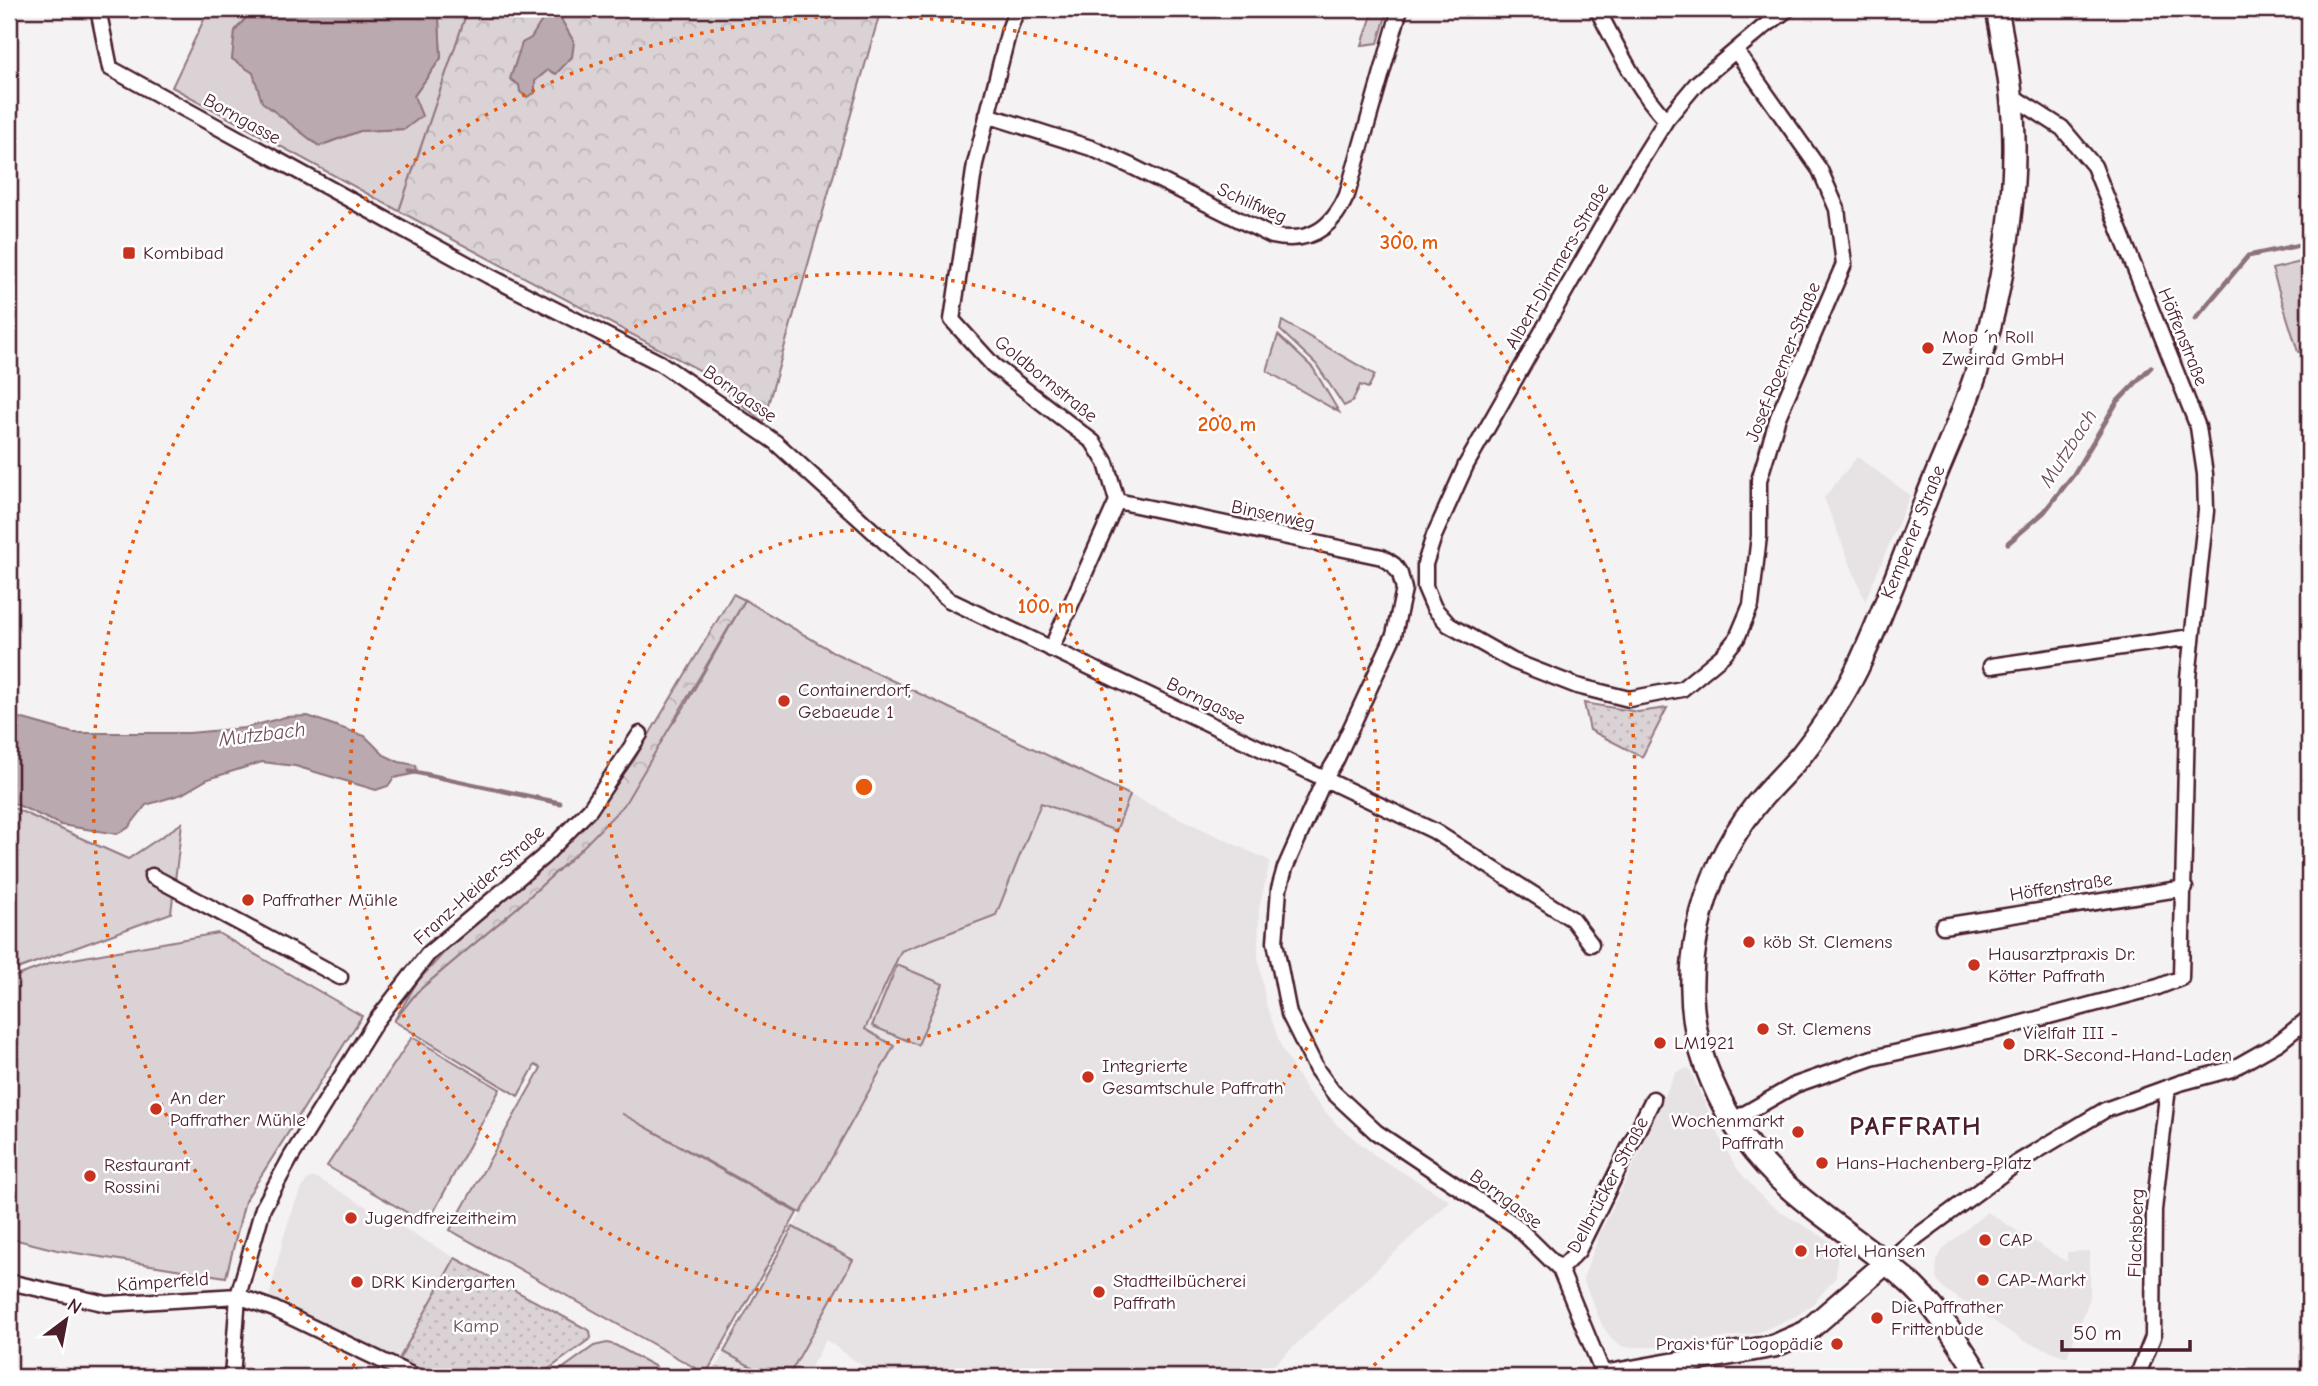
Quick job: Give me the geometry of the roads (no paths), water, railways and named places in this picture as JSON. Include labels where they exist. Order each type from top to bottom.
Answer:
[{"type":"main road","name":"Kempener Straße","points":[[1980,1377],[1956,1338],[1923,1297],[1773,1174],[1732,1121],[1704,1062],[1695,1013],[1692,964],[1697,930],[1717,871],[1735,833],[1800,755],[1846,691],[1870,638],[1979,366],[1997,298],[2008,236],[2013,167],[2012,96],[1997,9]]},
{"type":"main road","points":[[1602,1377],[1774,1346],[1806,1332],[1886,1264]]},
{"type":"street","name":"Borngasse","points":[[98,9],[110,68],[477,269],[660,363],[775,442],[949,600],[1434,831],[1572,919],[1591,944]]},
{"type":"street","name":"Goldbornstraße","points":[[1017,9],[975,164],[952,320],[993,365],[1093,443],[1106,463],[1117,501]]},
{"type":"street","name":"Schilfweg","points":[[987,115],[1091,148],[1272,236],[1288,240],[1300,239],[1330,223],[1341,209],[1400,9]]},
{"type":"street","points":[[1597,9],[1635,80],[1667,120]]},
{"type":"street","name":"Albert-Dimmers-Straße","points":[[1424,587],[1425,564],[1434,537],[1466,465],[1631,176],[1667,120],[1697,83],[1760,29],[1788,9]]},
{"type":"street","name":"Josef-Roemer-Straße","points":[[1424,587],[1434,608],[1449,625],[1513,661],[1577,687],[1629,699],[1682,689],[1723,655],[1737,638],[1751,605],[1759,536],[1759,480],[1778,416],[1844,264],[1838,209],[1820,170],[1736,51]]},
{"type":"street","name":"Höffenstraße","points":[[1732,1121],[1795,1085],[1872,1058],[1996,1030],[2182,978],[2188,678],[2206,511],[2205,474],[2198,427],[2094,166],[2062,128],[2012,96]]},
{"type":"street","points":[[1051,649],[1117,501]]},
{"type":"street","name":"Binsenweg","points":[[1117,501],[1381,557],[1394,565],[1404,589],[1394,635],[1336,760],[1324,780]]},
{"type":"street","points":[[1991,666],[2191,637]]},
{"type":"street","name":"Franz-Heider-Straße","points":[[232,1377],[238,1296],[263,1208],[291,1157],[387,1005],[428,954],[543,857],[590,809],[640,734]]},
{"type":"street","name":"Borngasse","points":[[1324,780],[1285,868],[1279,889],[1275,942],[1284,995],[1295,1029],[1317,1070],[1333,1092],[1376,1132],[1515,1226],[1560,1269],[1602,1377]]},
{"type":"street","points":[[152,876],[340,977]]},
{"type":"street","name":"Höffenstraße","points":[[1943,926],[2185,888]]},
{"type":"street","points":[[1886,1264],[1919,1236],[2051,1142],[2105,1110],[2168,1087],[2232,1069],[2278,1043],[2309,1018]]},
{"type":"street","name":"Flachsberg","points":[[2137,1377],[2153,1338],[2154,1210],[2168,1087]]},
{"type":"street","name":"Dellbrücker Straße","points":[[1560,1269],[1578,1251],[1653,1099]]},
{"type":"street","name":"Kämperfeld","points":[[9,1282],[107,1304],[238,1296]]},
{"type":"street","points":[[238,1296],[274,1309],[416,1377]]},
{"type":"water","points":[[253,9],[443,9],[439,19],[441,58],[414,96],[422,116],[405,129],[360,131],[319,146],[262,102],[253,73],[232,59],[235,31]]},
{"type":"water","points":[[549,9],[575,9],[561,19],[574,42],[572,57],[556,74],[548,70],[535,81],[535,93],[527,97],[520,92],[519,85],[510,79],[522,43],[531,38]]},
{"type":"water","points":[[9,715],[73,733],[189,733],[245,728],[285,717],[308,716],[365,736],[384,755],[399,762],[416,765],[417,773],[394,778],[388,786],[376,790],[295,766],[262,762],[208,779],[182,794],[146,805],[128,828],[117,834],[61,825],[9,801]]},
{"type":"waterway","name":"Mutzbach","points":[[2195,319],[2248,256],[2309,243]]},
{"type":"waterway","name":"Mutzbach","points":[[2008,543],[2044,512],[2074,474],[2117,402],[2151,367]]},
{"type":"waterway","name":"Mutzbach","points":[[410,771],[560,803]]},
{"type":"place","name":"Kombibad","points":[[129,253]]},
{"type":"place","name":"Mop ´n Roll Zweirad GmbH","points":[[1928,348]]},
{"type":"place","name":"Containerdorf, Gebaeude 1","points":[[784,701]]},
{"type":"place","name":"Paffrather Mühle","points":[[248,900]]},
{"type":"place","name":"köb St. Clemens","points":[[1749,942]]},
{"type":"place","name":"Hausarztpraxis Dr. Kötter Paffrath","points":[[1974,965]]},
{"type":"place","name":"St. Clemens","points":[[1763,1029]]},
{"type":"place","name":"LM1921","points":[[1660,1043]]},
{"type":"place","name":"Vielfalt III - DRK-Second-Hand-Laden","points":[[2009,1044]]},
{"type":"place","name":"Integrierte Gesamtschule Paffrath","points":[[1088,1077]]},
{"type":"place","name":"An der Paffrather Mühle","points":[[156,1109]]},
{"type":"place","name":"Wochenmarkt Paffrath","points":[[1798,1132]]},
{"type":"place","name":"Hans-Hachenberg-Platz","points":[[1822,1163]]},
{"type":"place","name":"Restaurant Rossini","points":[[90,1176]]},
{"type":"place","name":"Jugendfreizeitheim","points":[[351,1218]]},
{"type":"place","name":"CAP","points":[[1985,1240]]},
{"type":"place","name":"Hotel Hansen","points":[[1801,1251]]},
{"type":"place","name":"CAP-Markt","points":[[1983,1280]]},
{"type":"place","name":"DRK Kindergarten","points":[[357,1282]]},
{"type":"place","name":"Stadtteilbücherei Paffrath","points":[[1099,1292]]},
{"type":"place","name":"Die Paffrather Frittenbude","points":[[1877,1318]]},
{"type":"place","name":"Praxis für Logopädie","points":[[1837,1344]]},
{"type":"district","name":"PAFFRATH","points":[[1916,1127]]},
{"type":"park label","name":"Kamp","points":[[476,1326]]}]
